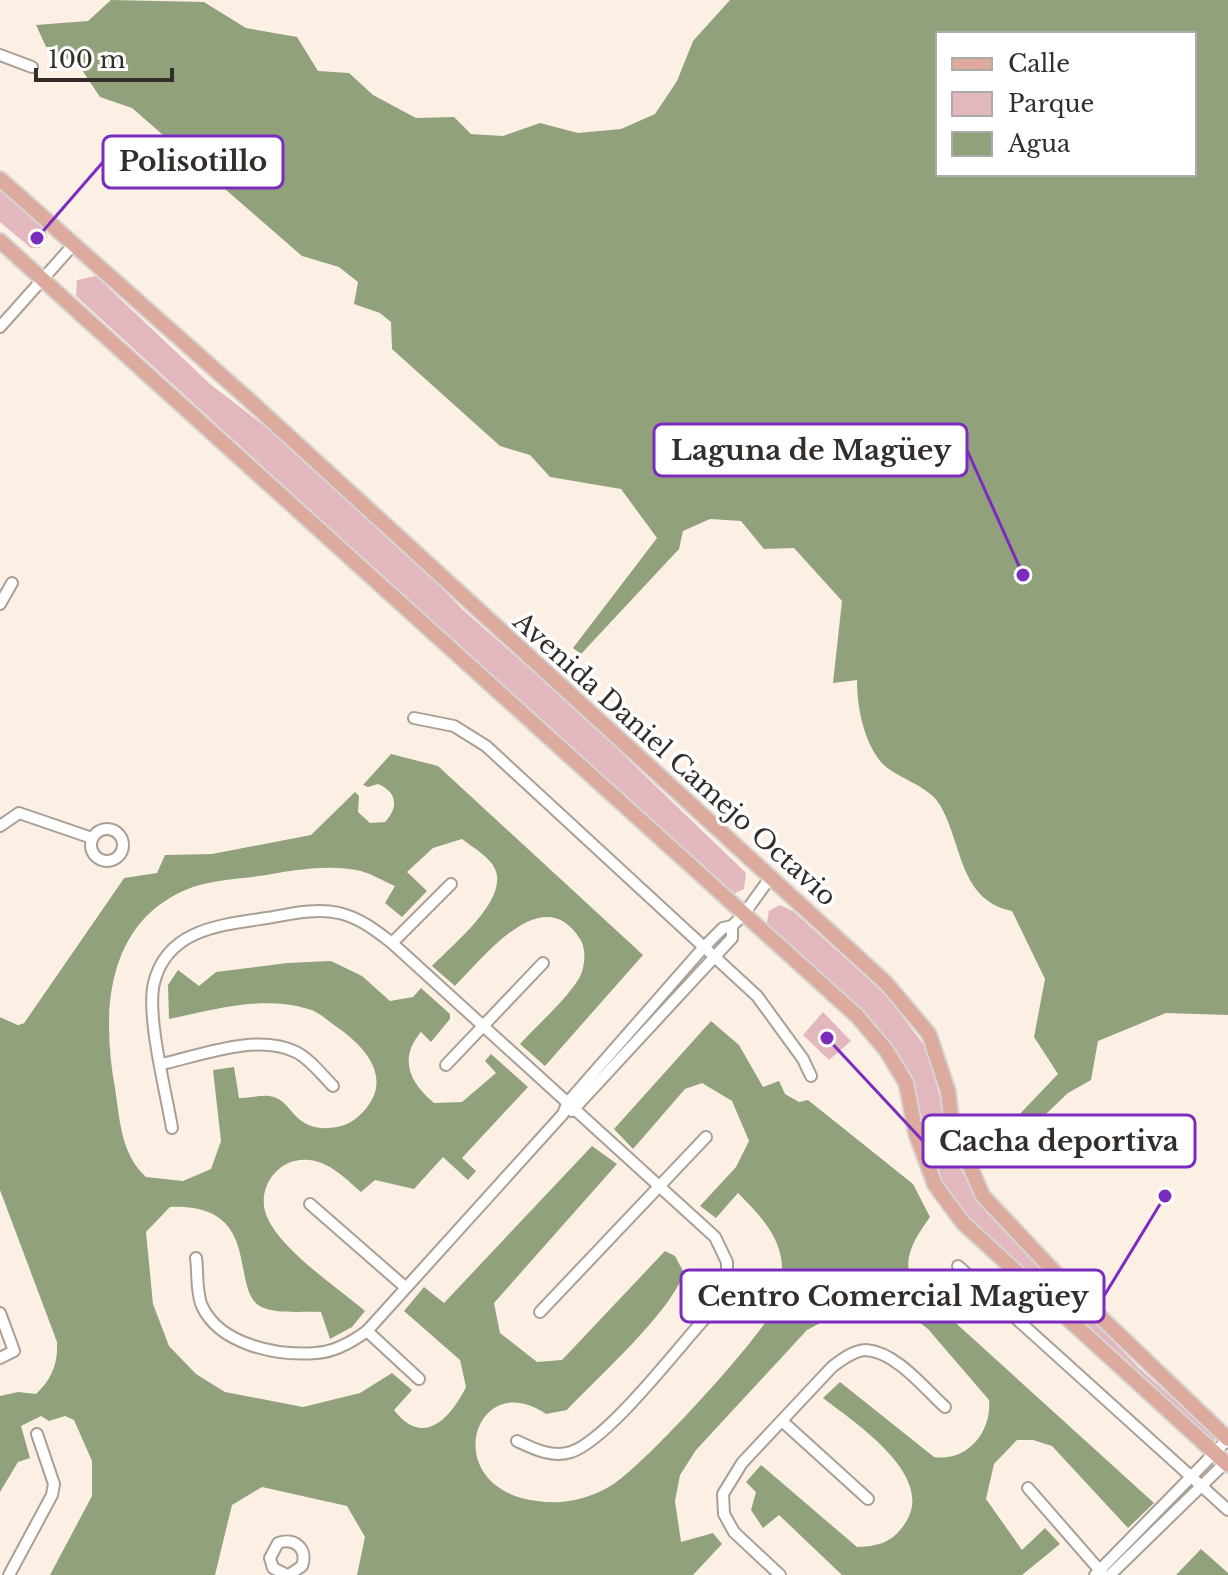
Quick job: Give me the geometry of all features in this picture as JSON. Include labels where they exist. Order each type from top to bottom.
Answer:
[{"type":"main road","name":"Avenida Daniel Camejo Octavio","points":[[0,179],[886,983],[929,1034],[948,1091],[952,1125],[983,1196],[1076,1293],[1228,1439]]},
{"type":"main road","points":[[0,241],[857,1016],[886,1050],[906,1083],[916,1134],[935,1185],[963,1223],[1227,1463]]},
{"type":"street","points":[[0,55],[32,67]]},
{"type":"street","points":[[0,327],[74,244]]},
{"type":"street","points":[[0,604],[12,583]]},
{"type":"street","points":[[414,718],[454,726],[486,746],[763,1005],[803,1059],[811,1076]]},
{"type":"street","points":[[0,826],[19,813],[92,838]]},
{"type":"street","points":[[572,1106],[703,948],[723,928],[732,926],[744,914],[770,878]]},
{"type":"street","points":[[392,943],[451,884]]},
{"type":"street","points":[[172,1128],[154,1017],[153,986],[170,952],[198,932],[315,911],[352,917],[392,943],[481,1027],[661,1185],[723,1248],[727,1280],[721,1295],[708,1315],[596,1439],[570,1452],[554,1453],[539,1452],[517,1441]]},
{"type":"street","points":[[196,1258],[201,1304],[213,1323],[233,1338],[257,1347],[317,1353],[339,1348],[367,1331],[563,1114],[714,959],[732,938],[732,926]]},
{"type":"street","points":[[446,1065],[543,963]]},
{"type":"street","points":[[162,1064],[235,1048],[273,1044],[300,1054],[333,1086]]},
{"type":"street","points":[[540,1312],[706,1137]]},
{"type":"street","points":[[310,1204],[405,1287]]},
{"type":"street","points":[[958,1266],[1228,1510]]},
{"type":"street","points":[[0,1313],[14,1351],[0,1358]]},
{"type":"street","points":[[367,1331],[419,1379]]},
{"type":"street","points":[[780,1575],[734,1532],[724,1514],[723,1494],[742,1463],[832,1367],[865,1350],[885,1356],[945,1407]]},
{"type":"street","points":[[782,1421],[868,1499]]},
{"type":"street","points":[[9,1575],[52,1495],[54,1484],[37,1434]]},
{"type":"street","points":[[1102,1574],[1228,1439]]},
{"type":"street","points":[[1102,1574],[1227,1463]]},
{"type":"street","points":[[1028,1488],[1102,1574]]},
{"type":"street","points":[[760,1575],[769,1565]]},
{"type":"green space","points":[[0,187],[46,229],[47,238],[40,248],[31,248],[0,222]]},
{"type":"green space","points":[[96,276],[210,384],[267,428],[402,547],[463,610],[579,712],[746,873],[744,889],[733,894],[698,864],[76,296],[77,280]]},
{"type":"green space","points":[[780,905],[793,911],[887,996],[926,1048],[960,1168],[988,1212],[1140,1369],[1217,1438],[1212,1441],[1008,1253],[973,1225],[945,1189],[908,1074],[879,1029],[766,927],[769,911]]},
{"type":"green space","points":[[823,1012],[851,1041],[829,1060],[803,1035]]},
{"type":"water","points":[[111,0],[204,2],[246,28],[297,37],[318,71],[349,73],[373,95],[416,118],[454,117],[471,134],[503,136],[540,123],[578,133],[621,129],[655,114],[677,81],[693,41],[730,0],[1228,0],[1228,1015],[1166,1013],[1098,1041],[1091,1080],[1068,1093],[1026,1133],[1014,1120],[1058,1074],[1034,1037],[1045,979],[1012,911],[995,905],[972,883],[948,821],[935,798],[887,767],[875,753],[862,722],[857,680],[833,683],[842,601],[794,548],[764,549],[741,521],[710,519],[683,531],[679,549],[581,654],[573,648],[657,538],[621,489],[550,477],[530,455],[500,446],[392,349],[391,322],[380,313],[354,304],[358,282],[339,267],[302,256],[132,108],[100,97],[78,64],[47,49],[36,25],[88,21]]},
{"type":"water","points":[[391,754],[438,766],[643,955],[545,1066],[520,1044],[578,980],[584,948],[565,923],[549,917],[532,920],[514,929],[455,986],[432,966],[476,921],[494,894],[497,881],[495,869],[489,860],[462,839],[433,848],[407,872],[427,891],[402,917],[385,903],[395,886],[361,871],[319,868],[193,887],[164,902],[142,921],[126,944],[116,971],[109,1029],[123,1136],[131,1158],[146,1177],[183,1181],[211,1169],[221,1141],[213,1070],[234,1067],[239,1098],[277,1098],[302,1121],[322,1128],[341,1126],[354,1120],[372,1099],[376,1087],[376,1075],[365,1052],[345,1033],[311,1010],[273,1003],[256,1004],[169,1019],[168,985],[178,970],[199,986],[216,972],[331,961],[362,976],[390,1001],[413,997],[421,988],[450,1014],[450,1019],[431,1042],[421,1032],[410,1052],[413,1079],[434,1103],[462,1102],[496,1073],[485,1061],[491,1054],[528,1087],[462,1158],[476,1171],[468,1180],[443,1157],[414,1189],[375,1180],[361,1192],[331,1168],[309,1160],[288,1163],[272,1176],[264,1196],[264,1206],[274,1230],[297,1255],[365,1311],[352,1327],[330,1339],[321,1312],[270,1310],[253,1300],[240,1251],[233,1234],[221,1219],[201,1210],[170,1207],[146,1232],[153,1304],[169,1346],[196,1374],[225,1392],[303,1407],[360,1393],[392,1373],[412,1390],[394,1410],[415,1427],[435,1425],[452,1409],[466,1387],[460,1360],[404,1311],[424,1287],[444,1303],[592,1146],[617,1164],[494,1303],[500,1333],[537,1362],[562,1360],[665,1251],[675,1256],[684,1273],[649,1325],[567,1410],[546,1414],[521,1403],[500,1405],[485,1417],[477,1435],[477,1455],[486,1475],[506,1492],[537,1501],[576,1500],[612,1485],[673,1429],[726,1371],[766,1321],[775,1306],[779,1289],[782,1269],[779,1248],[765,1222],[745,1200],[738,1193],[716,1218],[700,1206],[736,1167],[749,1141],[732,1101],[702,1083],[685,1089],[633,1149],[614,1129],[711,1021],[739,1045],[763,1087],[779,1081],[785,1094],[799,1102],[808,1100],[913,1184],[930,1217],[914,1242],[909,1259],[908,1268],[916,1287],[1154,1503],[1128,1528],[1052,1446],[1033,1440],[1017,1440],[994,1464],[986,1499],[1022,1550],[1045,1528],[1060,1544],[1022,1575],[842,1575],[779,1515],[763,1528],[751,1510],[756,1492],[746,1482],[761,1465],[857,1547],[884,1542],[904,1525],[912,1507],[911,1488],[902,1470],[872,1437],[823,1398],[840,1382],[934,1457],[957,1455],[966,1450],[975,1443],[986,1424],[989,1400],[928,1329],[906,1312],[865,1305],[847,1309],[807,1330],[696,1450],[680,1475],[675,1501],[681,1542],[713,1533],[722,1544],[693,1575],[357,1575],[365,1537],[347,1506],[262,1487],[232,1505],[215,1575],[50,1575],[92,1496],[92,1461],[74,1420],[65,1416],[49,1421],[41,1416],[21,1426],[30,1458],[18,1462],[0,1492],[0,1396],[18,1392],[36,1394],[53,1371],[57,1342],[0,1190],[0,1017],[18,1025],[24,1023],[124,878],[157,873],[165,855],[212,854],[311,835],[355,792],[359,796],[358,812],[370,823],[385,822],[394,805],[392,796],[378,784],[363,785]]},
{"type":"water","points":[[1201,1549],[1228,1573],[1228,1575],[1176,1575]]},
{"type":"pier","points":[[123,874],[124,878],[24,1023],[18,1025],[0,1017],[0,1014],[22,1021]]},
{"type":"place","name":"Polisotillo","points":[[37,238]]},
{"type":"place","name":"Laguna de Magüey","points":[[1023,575]]},
{"type":"place","name":"Cacha deportiva","points":[[827,1038]]},
{"type":"place","name":"Centro Comercial Magüey","points":[[1165,1196]]}]
